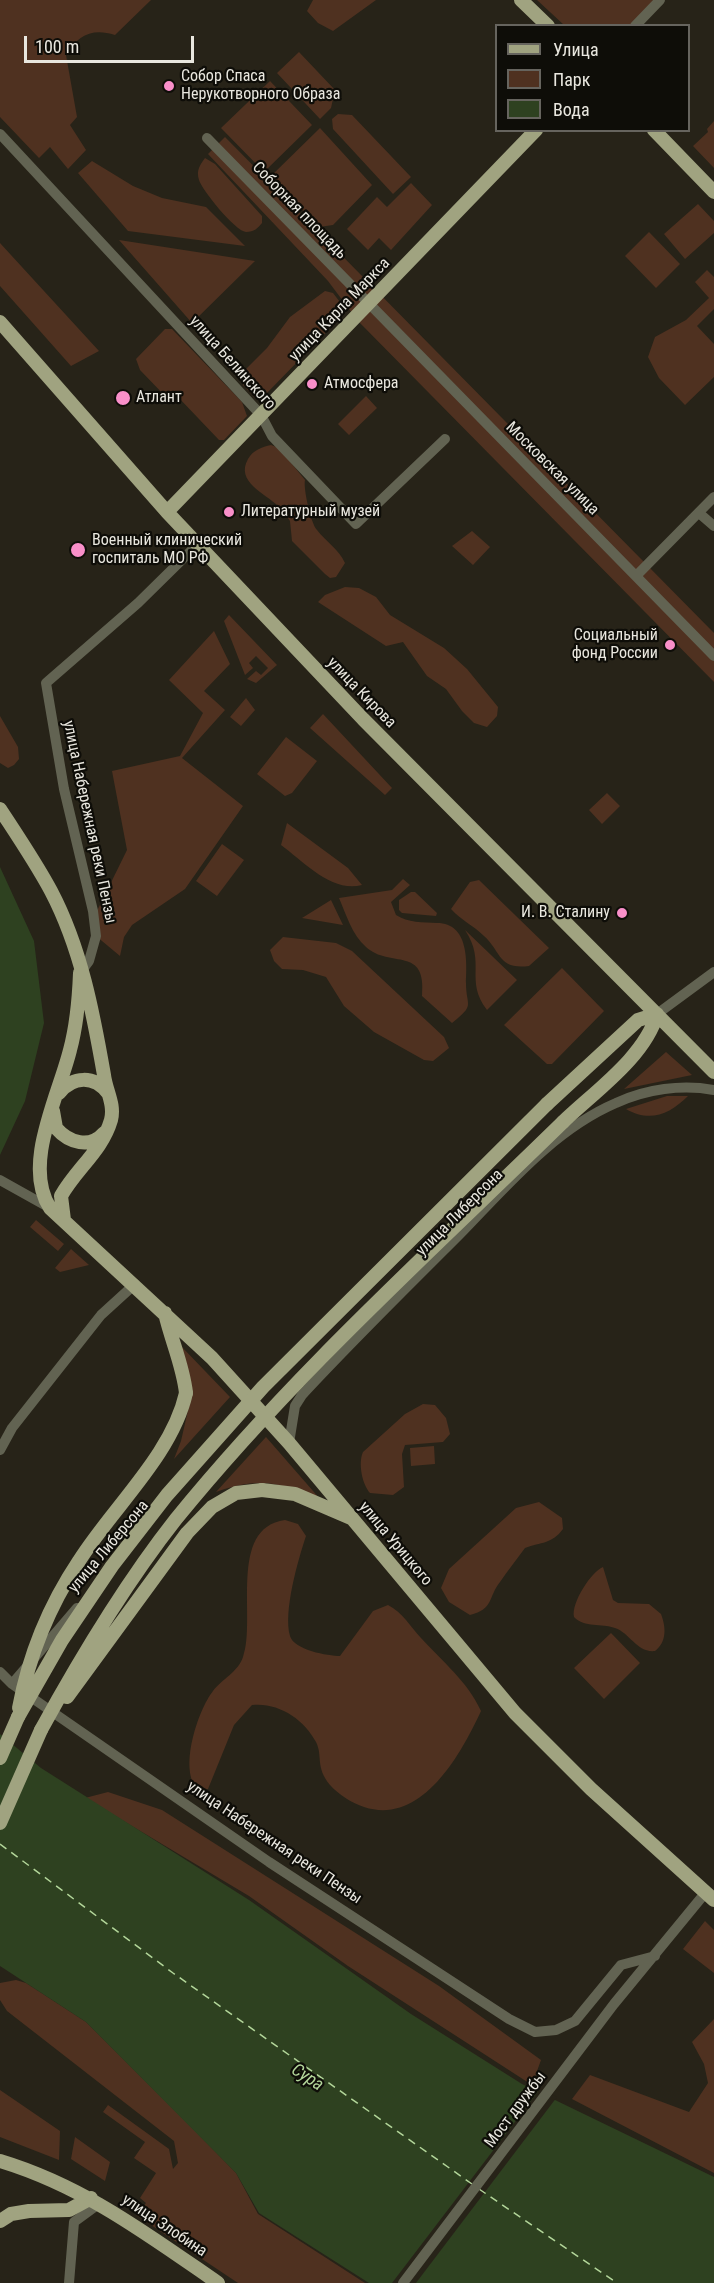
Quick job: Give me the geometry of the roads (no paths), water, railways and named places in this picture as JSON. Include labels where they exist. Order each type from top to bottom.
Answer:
[{"type":"main road","points":[[521,0],[546,24]]},
{"type":"main road","name":"улица Карла Маркса","points":[[167,512],[535,132]]},
{"type":"main road","points":[[656,132],[714,192]]},
{"type":"main road","name":"улица Кирова","points":[[0,322],[167,512],[363,719],[714,1072]]},
{"type":"main road","points":[[0,809],[50,890],[74,947],[80,973],[90,999],[112,1113],[107,1129],[92,1157],[61,1196],[64,1220]]},
{"type":"main road","name":"улица Набережная реки Пензы","points":[[51,1208],[44,1198],[39,1174],[53,1105],[73,1038],[80,973]]},
{"type":"main road","points":[[0,1758],[18,1717],[62,1640],[112,1566],[168,1495],[263,1386],[547,1104],[638,1020],[657,1014]]},
{"type":"main road","points":[[0,1823],[41,1730],[82,1655],[128,1585],[175,1521],[257,1424],[638,1050],[652,1032],[657,1014]]},
{"type":"main road","points":[[107,1129],[96,1140],[89,1143],[74,1142],[56,1128],[53,1122],[53,1105],[61,1090],[77,1080],[98,1083],[109,1095]]},
{"type":"main road","name":"улица Урицкого","points":[[51,1208],[165,1312],[253,1402],[515,1713],[591,1789],[711,1891]]},
{"type":"main road","points":[[18,1717],[25,1676],[42,1630],[60,1593],[79,1560],[175,1429],[186,1393],[184,1372],[171,1340],[165,1312]]},
{"type":"main road","points":[[41,1730],[187,1533],[212,1507],[236,1493],[262,1490],[295,1494],[352,1518]]},
{"type":"main road","name":"улица Злобина","points":[[0,2161],[40,2173],[95,2200],[218,2283]]},
{"type":"main road","points":[[0,2221],[11,2214],[29,2211],[69,2211],[95,2200]]},
{"type":"street","points":[[637,24],[660,0]]},
{"type":"street","name":"улица Белинского","points":[[0,134],[261,415],[273,436],[356,524],[445,439]]},
{"type":"street","name":"Соборная площадь","points":[[207,138],[369,304]]},
{"type":"street","name":"Московская улица","points":[[369,304],[714,656]]},
{"type":"street","points":[[636,576],[714,497]]},
{"type":"street","points":[[699,513],[714,526]]},
{"type":"street","name":"улица Набережная реки Пензы","points":[[80,973],[89,961],[96,936],[93,911],[64,789],[46,683],[138,603],[198,544]]},
{"type":"street","points":[[657,1014],[714,972]]},
{"type":"street","name":"улица Либерсона","points":[[289,1443],[295,1406],[302,1395],[538,1155],[587,1119],[632,1097],[666,1089],[714,1090]]},
{"type":"street","points":[[0,1180],[51,1208]]},
{"type":"street","points":[[0,1450],[12,1428],[101,1315],[135,1284]]},
{"type":"street","name":"улица Либерсона","points":[[12,1684],[253,1402]]},
{"type":"street","name":"улица Набережная реки Пензы","points":[[0,1672],[12,1684],[269,1862],[509,2019],[535,2032],[556,2031],[575,2020],[621,1965],[654,1956]]},
{"type":"street","name":"Мост дружбы","points":[[403,2283],[654,1956],[711,1891]]},
{"type":"street","points":[[69,2283],[74,2222],[95,2200]]},
{"type":"water","points":[[0,867],[34,941],[44,1023],[25,1101],[0,1155]]},
{"type":"water","name":"Сура","points":[[0,1734],[41,1768],[249,1900],[411,2014],[522,2084],[714,2177],[714,2283],[369,2283],[259,2213],[236,2173],[86,2022],[0,1966]]},
{"type":"place","name":"Собор Спаса Нерукотворного Образа","points":[[169,86]]},
{"type":"place","name":"Атмосфера","points":[[312,384]]},
{"type":"place","name":"Атлант","points":[[123,398]]},
{"type":"place","name":"Литературный музей","points":[[229,512]]},
{"type":"place","name":"Военный клинический госпиталь МО РФ","points":[[78,550]]},
{"type":"place","name":"Социальный фонд России","points":[[670,645]]},
{"type":"place","name":"И. В. Сталину","points":[[622,913]]}]
